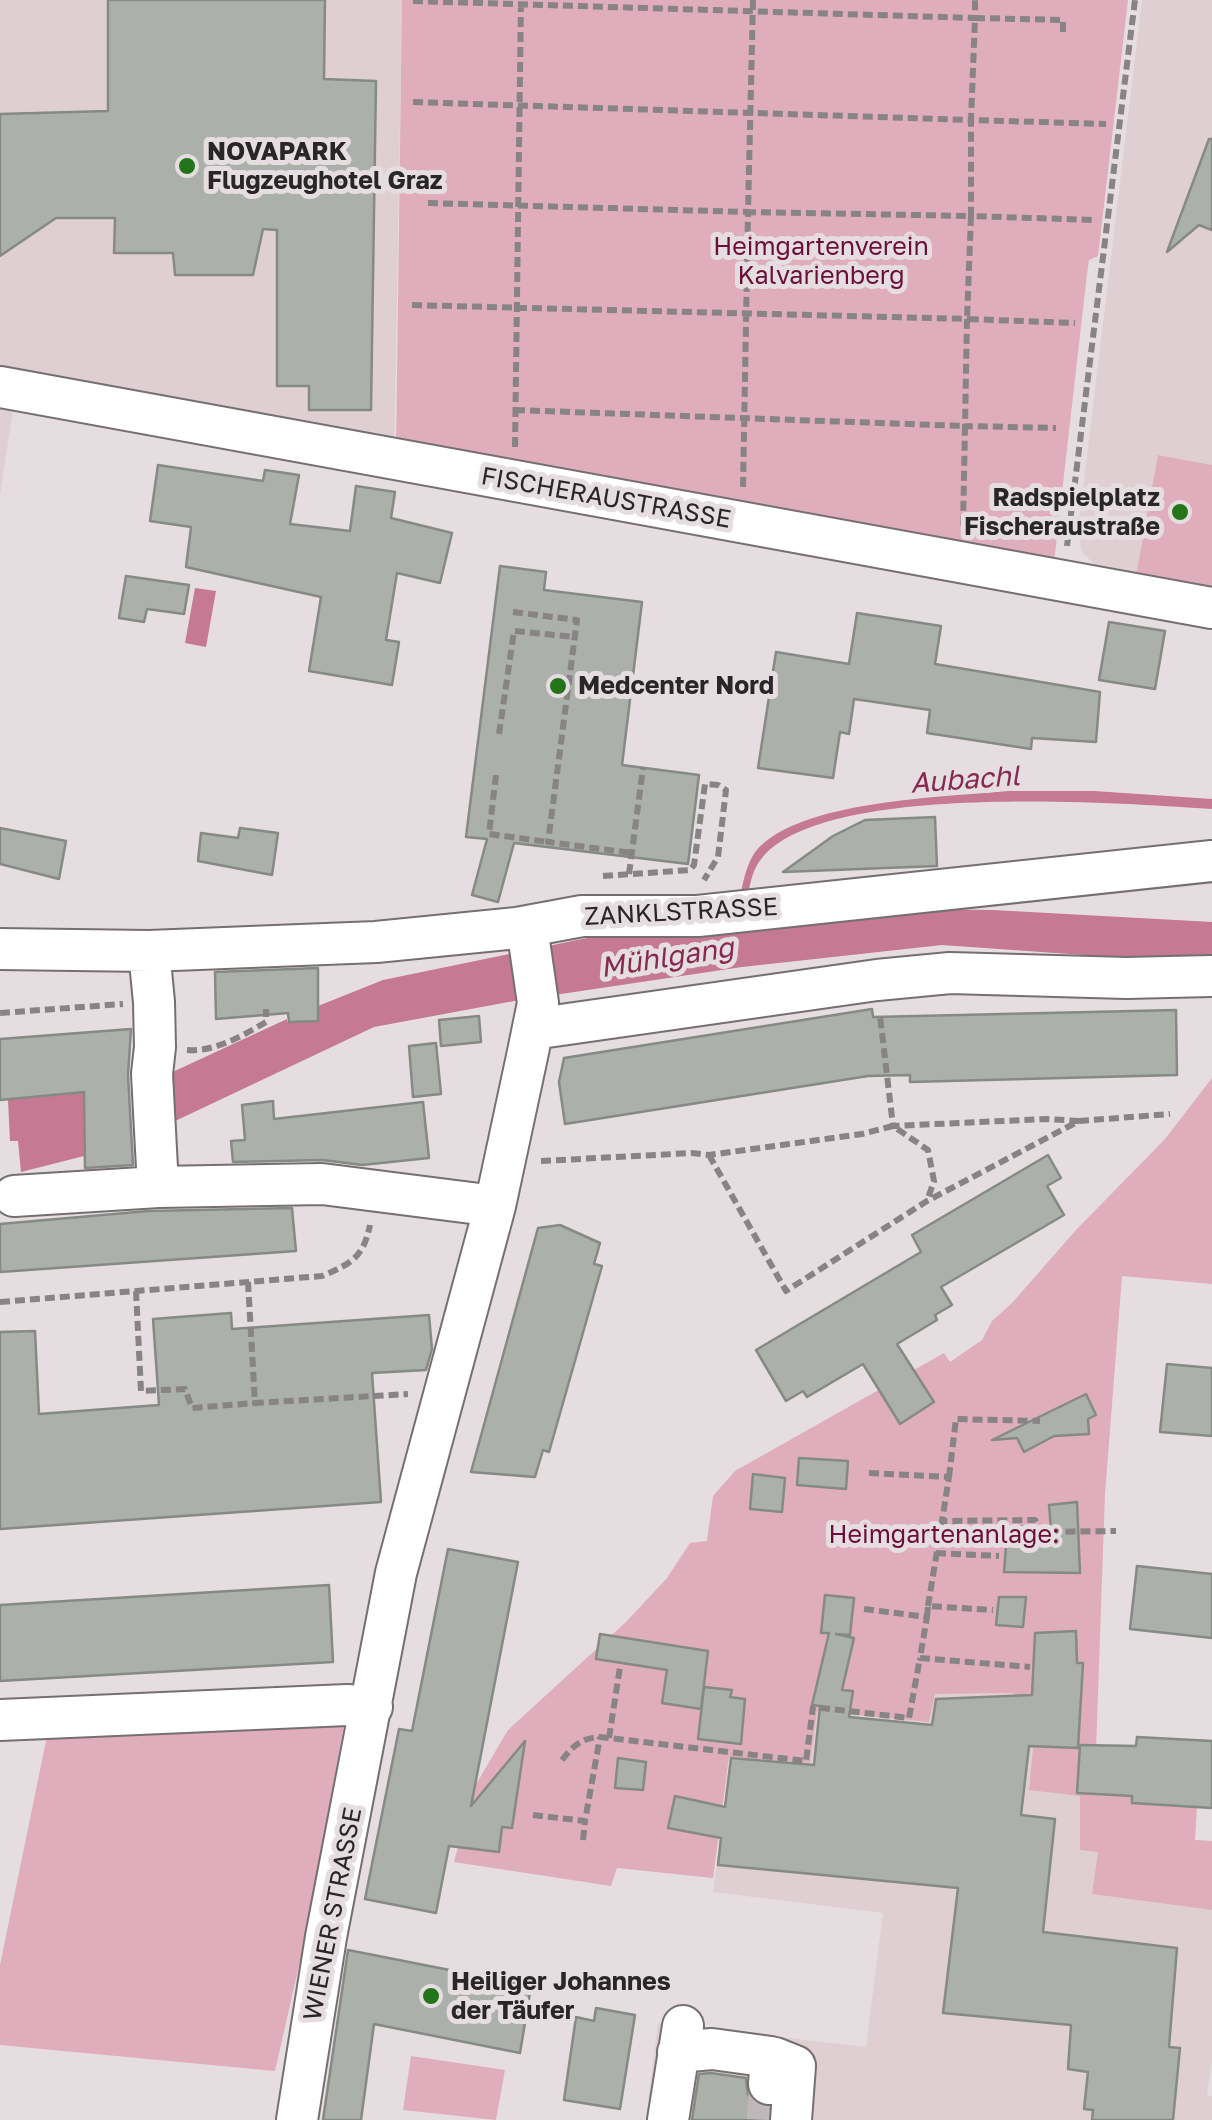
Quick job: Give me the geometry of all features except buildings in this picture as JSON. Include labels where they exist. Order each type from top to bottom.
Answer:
[{"type":"street","name":"FISCHERAUSTRASSE","points":[[0,387],[1212,608]]},
{"type":"street","name":"ZANKLSTRASSE","points":[[0,949],[149,951],[528,935],[582,916],[701,898],[1212,861]]},
{"type":"street","points":[[14,1196],[158,1187],[322,1184],[495,1206],[535,1016],[528,935]]},
{"type":"street","points":[[149,951],[154,1002],[158,1187]]},
{"type":"street","points":[[535,1016],[705,1007],[876,980],[950,973],[1212,976]]},
{"type":"street","name":"WIENER STRASSE","points":[[297,2120],[326,1937],[402,1551],[495,1206]]},
{"type":"street","points":[[1,1723],[348,1705],[372,1707]]},
{"type":"street","points":[[668,2120],[681,2039],[770,2070],[795,2066],[790,2120]]},
{"type":"path","points":[[413,0],[1062,20],[1063,32]]},
{"type":"path","points":[[743,506],[753,0]]},
{"type":"path","points":[[963,543],[975,0]]},
{"type":"path","points":[[1062,582],[1135,0]]},
{"type":"path","points":[[515,461],[521,2]]},
{"type":"path","points":[[414,102],[1106,124]]},
{"type":"path","points":[[428,203],[1095,220]]},
{"type":"path","points":[[412,305],[1075,322]]},
{"type":"path","points":[[516,410],[1056,428]]},
{"type":"path","points":[[513,612],[578,620],[548,842]]},
{"type":"path","points":[[499,734],[514,631],[575,637]]},
{"type":"path","points":[[643,768],[628,874],[690,870]]},
{"type":"path","points":[[496,775],[490,834],[632,853]]},
{"type":"path","points":[[690,870],[705,780],[726,790],[718,857],[701,898]]},
{"type":"path","points":[[690,870],[701,898]]},
{"type":"path","points":[[876,980],[893,1126],[928,1150],[934,1182],[927,1201]]},
{"type":"path","points":[[0,1012],[154,1002]]},
{"type":"path","points":[[154,1060],[203,1051],[266,1022],[266,1009]]},
{"type":"path","points":[[505,1159],[554,1161],[692,1152],[709,1155],[862,1134],[893,1126],[1079,1121],[1170,1114]]},
{"type":"path","points":[[709,1155],[786,1291],[927,1201],[1079,1121]]},
{"type":"path","points":[[0,1302],[322,1276],[344,1267],[364,1252],[376,1192]]},
{"type":"path","points":[[248,1282],[255,1402]]},
{"type":"path","points":[[136,1291],[142,1392],[184,1389],[192,1408],[410,1394]]},
{"type":"path","points":[[562,1760],[573,1746],[587,1738],[604,1738],[806,1760],[814,1707],[909,1718],[956,1419],[1040,1421]]},
{"type":"path","points":[[869,1473],[948,1477]]},
{"type":"path","points":[[942,1521],[1035,1520],[1042,1532],[1116,1532]]},
{"type":"path","points":[[936,1553],[999,1556]]},
{"type":"path","points":[[928,1606],[993,1610]]},
{"type":"path","points":[[864,1610],[927,1617]]},
{"type":"path","points":[[920,1658],[1030,1667]]},
{"type":"path","points":[[582,1840],[620,1668]]},
{"type":"path","points":[[533,1815],[585,1821]]},
{"type":"shaded area","points":[[0,0],[402,0],[394,469],[13,410],[0,495]]},
{"type":"shaded area","points":[[1142,0],[1212,0],[1212,465],[1158,455],[1135,581],[1111,575],[1094,564],[1082,552],[1078,531]]},
{"type":"shaded area","points":[[1014,1693],[1034,1738],[1080,1796],[1080,1849],[1098,1852],[1092,1894],[1212,1910],[1212,2060],[1207,2095],[1212,2096],[1212,2120],[646,2120],[658,2023],[866,2047],[883,1913],[713,1892],[730,1758],[810,1763],[816,1711],[929,1722],[935,1694]]},
{"type":"green space","name":"Heimgartenverein Kalvarienberg","points":[[402,0],[1128,0],[1098,256],[1089,260],[1087,274],[1053,571],[396,451]]},
{"type":"green space","name":"Radspielplatz Fischeraustraße","points":[[1158,455],[1212,465],[1212,595],[1135,581]]},
{"type":"green space","name":"Heimgartenanlage:","points":[[1212,1078],[1212,1284],[1122,1276],[1105,1494],[1095,1779],[1133,1779],[1132,1803],[1197,1807],[1195,1840],[1212,1841],[1212,1910],[1092,1894],[1098,1852],[1080,1850],[1080,1796],[1029,1790],[1034,1738],[1011,1740],[1014,1693],[935,1694],[929,1722],[817,1711],[810,1763],[729,1757],[713,1878],[617,1868],[611,1886],[454,1862],[475,1786],[508,1730],[627,1621],[667,1578],[690,1543],[707,1541],[713,1496],[735,1471],[944,1353],[950,1362],[982,1340],[992,1321],[1165,1139]]},
{"type":"green space","points":[[345,1719],[305,1939],[275,2071],[0,2045],[0,1965],[47,1736]]},
{"type":"green space","points":[[411,2056],[505,2070],[496,2120],[403,2110]]},
{"type":"water","points":[[195,588],[216,591],[206,647],[185,643]]},
{"type":"water","name":"Mühlgang","points":[[1009,791],[1094,791],[1212,799],[1212,809],[1111,803],[975,802],[845,817],[795,834],[762,858],[752,878],[745,916],[910,909],[993,910],[1212,922],[1212,964],[942,945],[742,967],[514,1001],[374,1027],[154,1131],[164,1076],[287,1019],[317,1021],[318,1006],[383,980],[587,938],[699,927],[736,918],[752,858],[776,834],[804,821],[875,804]]},
{"type":"water","points":[[84,1092],[84,1156],[21,1172],[18,1141],[10,1141],[8,1100]]},
{"type":"tunnel","points":[[767,2120],[769,2084]]},
{"type":"place","name":"NOVAPARK Flugzeughotel Graz","points":[[187,166]]},
{"type":"place","name":"Radspielplatz Fischeraustraße","points":[[1180,512]]},
{"type":"place","name":"Medcenter Nord","points":[[558,686]]},
{"type":"place","name":"Heiliger Johannes der Täufer","points":[[431,1996]]},
{"type":"water label","name":"Aubachl","points":[[965,780]]}]
